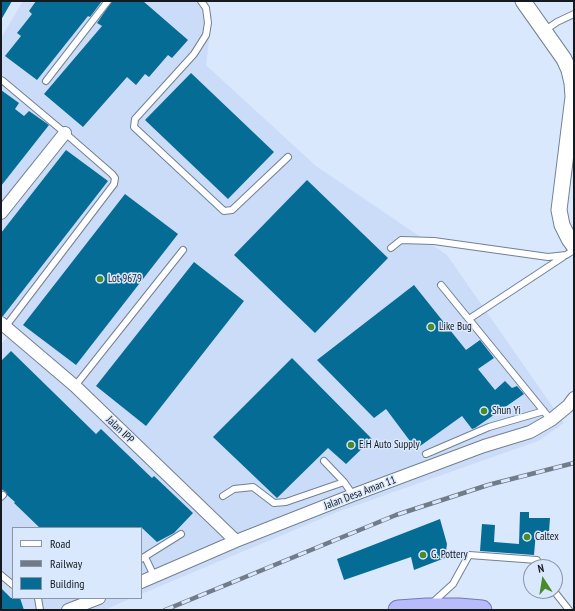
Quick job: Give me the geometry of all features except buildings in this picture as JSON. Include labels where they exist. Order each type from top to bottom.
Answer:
[{"type":"highway","points":[[398,610],[426,608],[482,610]]},
{"type":"street","points":[[523,1],[564,60],[573,84],[560,210],[562,225],[570,251]]},
{"type":"street","points":[[1,213],[65,133]]},
{"type":"street","name":"Jalan IPP","points":[[4,324],[75,386],[236,541]]},
{"type":"street","name":"Jalan Desa Aman 11","points":[[142,582],[236,541],[353,495],[484,446],[530,432],[547,415],[568,406],[574,398]]},
{"type":"street","points":[[68,610],[96,599]]},
{"type":"lane","points":[[46,81],[108,1]]},
{"type":"lane","points":[[201,1],[206,8],[208,23],[206,35],[194,54],[135,119],[134,127],[224,211],[232,210],[288,157]]},
{"type":"lane","points":[[544,31],[557,22],[574,14]]},
{"type":"lane","points":[[1,80],[65,133],[115,178],[114,184],[4,324]]},
{"type":"lane","points":[[391,248],[401,240],[434,241],[548,257],[574,250]]},
{"type":"lane","points":[[75,386],[183,250]]},
{"type":"lane","points":[[469,319],[570,251]]},
{"type":"lane","points":[[426,454],[489,427],[547,415],[440,285]]},
{"type":"lane","points":[[324,460],[344,482],[353,495]]},
{"type":"lane","points":[[223,496],[234,489],[253,487],[274,503],[286,502],[344,482]]},
{"type":"lane","points":[[154,576],[143,558],[181,534]]},
{"type":"lane","points":[[426,608],[453,584],[469,555],[523,559]]},
{"type":"lane","points":[[1,575],[12,584]]},
{"type":"lane","points":[[38,599],[40,610]]},
{"type":"lane","points":[[560,599],[569,610]]},
{"type":"shaded area","points":[[23,1],[207,1],[212,16],[206,65],[316,166],[447,255],[564,423],[538,441],[340,511],[142,594],[142,527],[12,527],[12,599],[130,599],[104,610],[1,610],[1,344],[8,337],[1,332],[1,38]]},
{"type":"railway","points":[[165,610],[396,515],[488,485],[574,463]]},
{"type":"place","name":"Lot 9679","points":[[100,279]]},
{"type":"place","name":"Like Bug","points":[[431,327]]},
{"type":"place","name":"Shun Yi","points":[[484,411]]},
{"type":"place","name":"E.H Auto Supply","points":[[351,445]]},
{"type":"place","name":"Caltex","points":[[527,537]]},
{"type":"place","name":"G. Pottery","points":[[423,555]]}]
